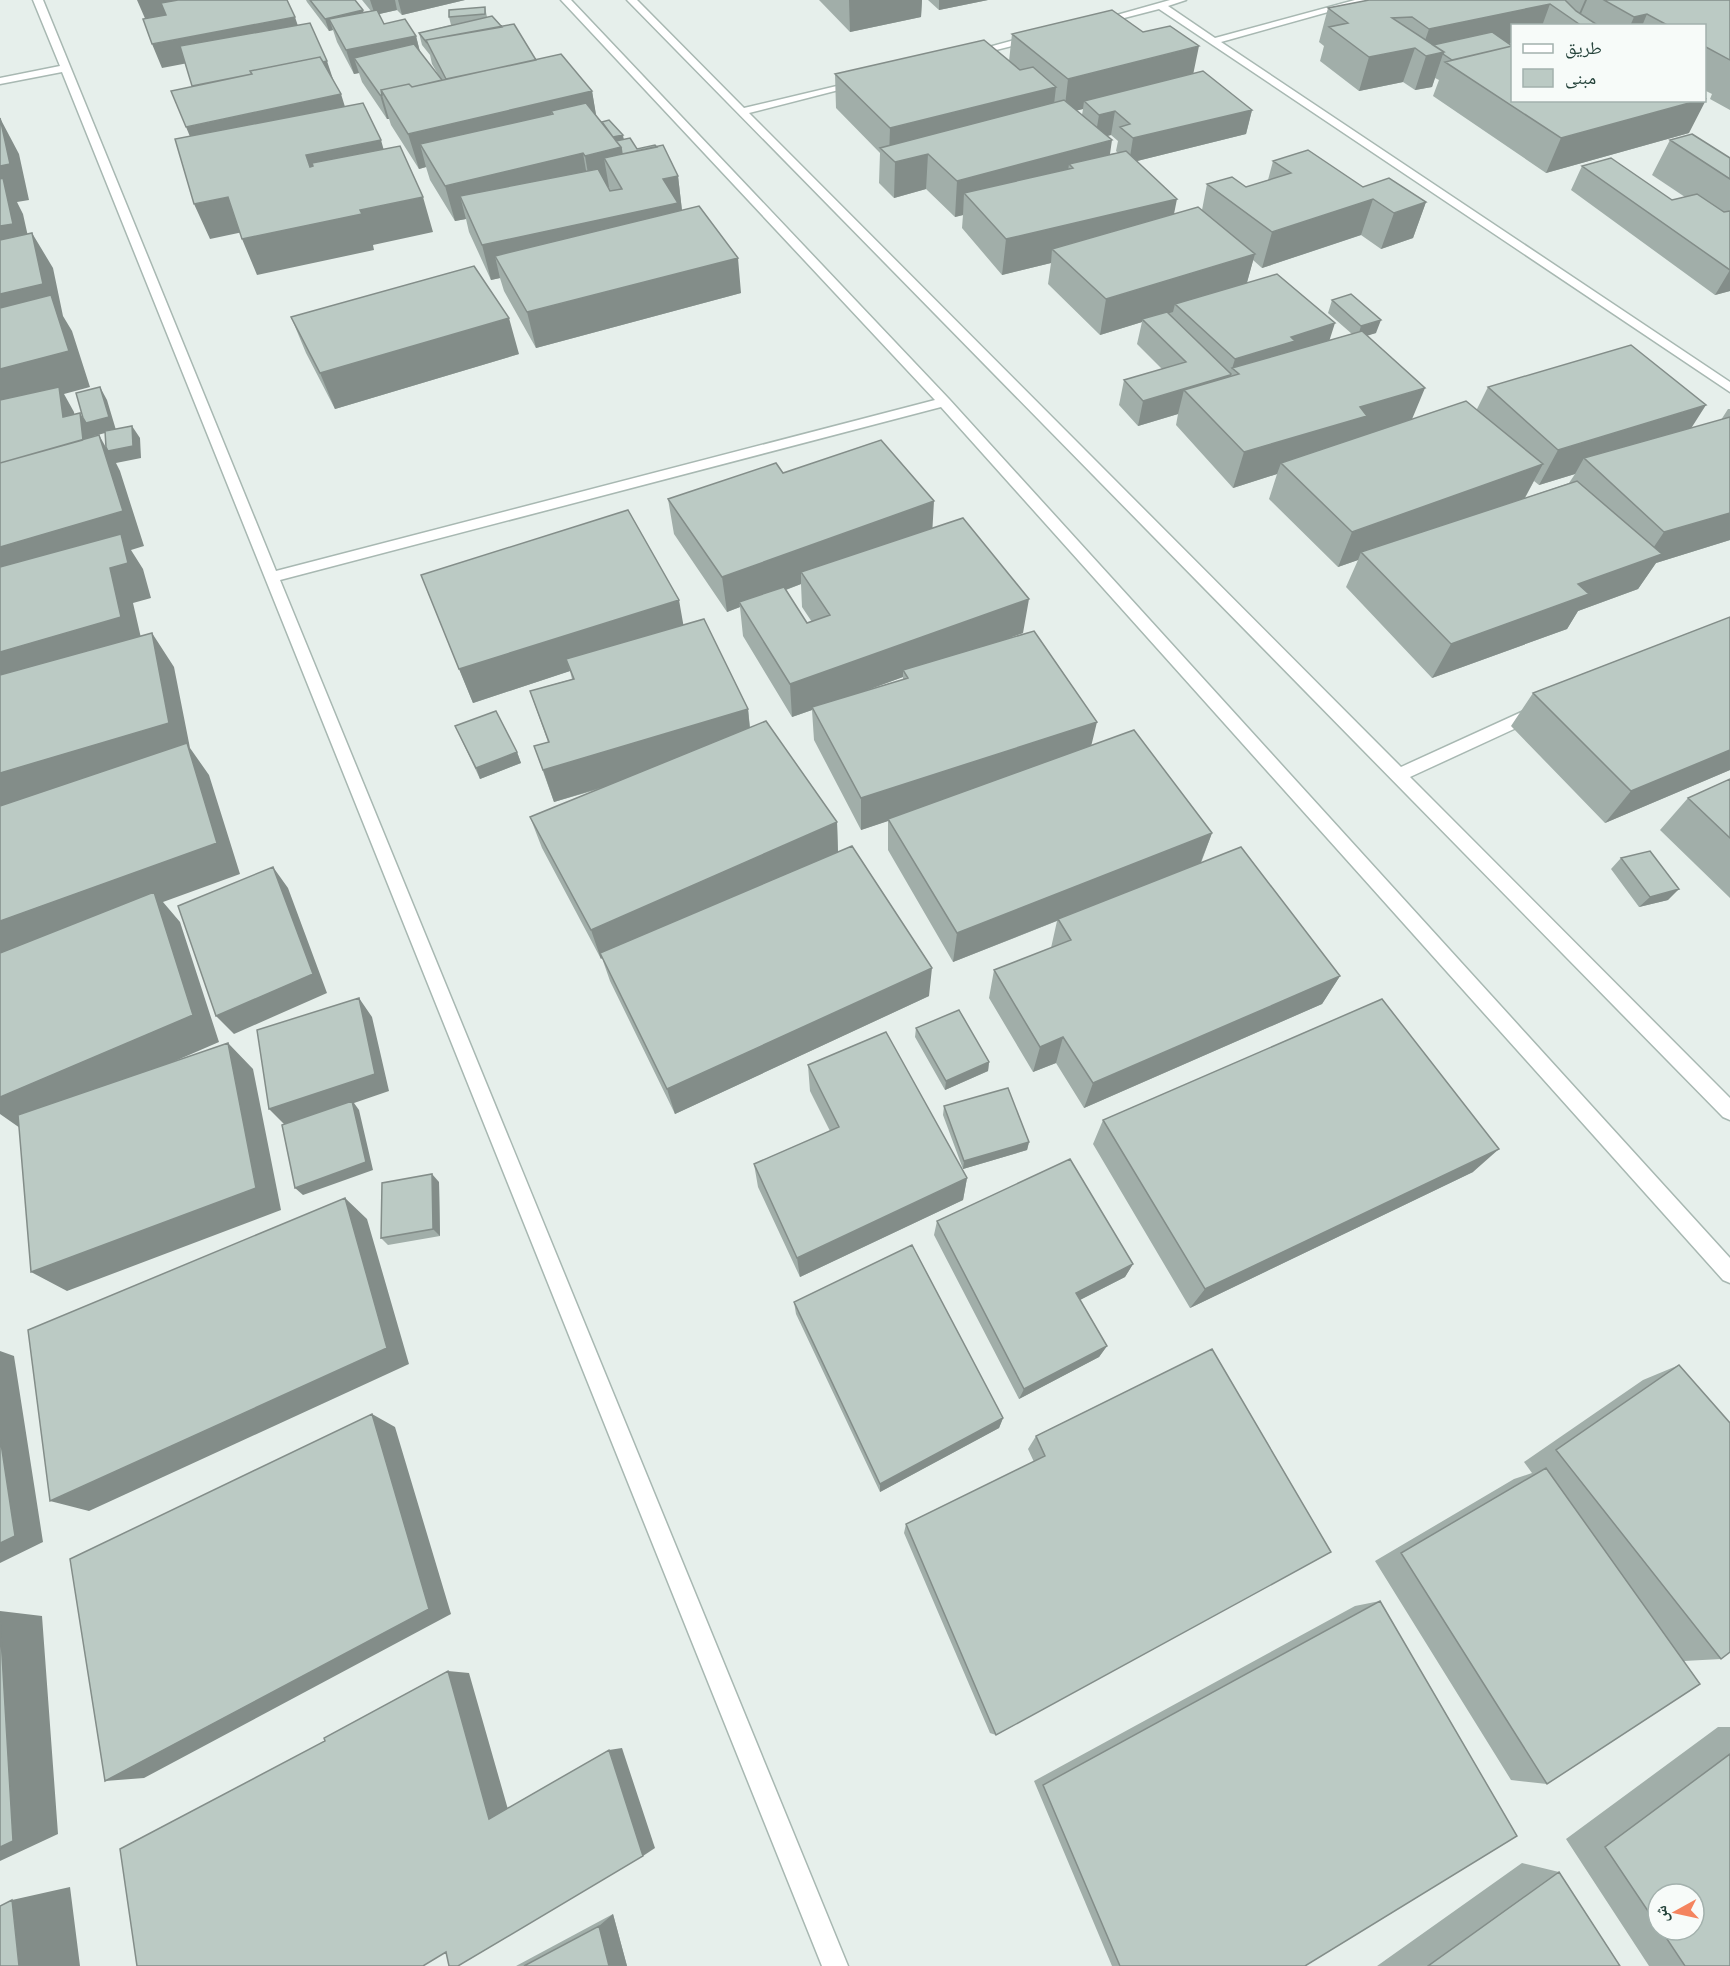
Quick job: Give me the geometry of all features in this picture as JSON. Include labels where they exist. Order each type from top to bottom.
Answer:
[{"type":"street","points":[[38,0],[835,1966]]},
{"type":"street","points":[[566,0],[944,402],[1730,1273]]},
{"type":"street","points":[[632,0],[1730,1111]]},
{"type":"street","points":[[1091,24],[1181,0]]},
{"type":"street","points":[[1213,41],[1366,0]]},
{"type":"street","points":[[1161,6],[1730,388]]},
{"type":"street","points":[[964,56],[1045,35]]},
{"type":"street","points":[[0,81],[65,68]]},
{"type":"street","points":[[743,111],[871,79]]},
{"type":"street","points":[[271,577],[944,402]]},
{"type":"street","points":[[1399,775],[1548,706]]},
{"type":"building","points":[[178,0],[287,0],[295,17],[152,44],[143,19],[166,15],[161,3]]},
{"type":"building","points":[[310,0],[355,0],[363,10],[325,19]]},
{"type":"building","points":[[1369,0],[1565,0],[1576,11],[1596,24],[1579,24],[1550,4],[1429,29],[1412,17],[1392,18],[1444,52],[1426,56],[1415,48],[1369,57],[1329,27],[1348,23],[1328,8]]},
{"type":"building","points":[[1604,0],[1730,0],[1730,60],[1706,47],[1706,24],[1665,24],[1647,14],[1634,17]]},
{"type":"building","points":[[485,7],[485,14],[449,17],[449,10]]},
{"type":"building","points":[[377,10],[384,24],[405,19],[416,36],[346,50],[329,19]]},
{"type":"building","points":[[1112,10],[1143,32],[1170,26],[1199,46],[1068,79],[1012,34]]},
{"type":"building","points":[[492,16],[502,27],[426,40],[427,43],[419,33]]},
{"type":"building","points":[[310,23],[327,61],[323,62],[320,57],[250,71],[252,74],[192,86],[180,46]]},
{"type":"building","points":[[514,24],[536,60],[446,79],[426,40]]},
{"type":"building","points":[[1492,32],[1511,46],[1452,60],[1433,45]]},
{"type":"building","points":[[984,40],[1020,70],[1033,67],[1056,87],[890,128],[835,74]]},
{"type":"building","points":[[414,44],[442,80],[412,87],[409,84],[381,90],[382,95],[380,95],[354,58]]},
{"type":"building","points":[[1511,46],[1511,102],[1693,102],[1561,138],[1445,62]]},
{"type":"building","points":[[561,54],[592,91],[408,134],[381,90],[409,84],[412,87]]},
{"type":"building","points":[[320,57],[341,94],[186,127],[171,91],[252,74],[250,71]]},
{"type":"building","points":[[1203,71],[1252,110],[1133,138],[1120,127],[1130,124],[1115,111],[1099,115],[1084,101]]},
{"type":"building","points":[[1064,100],[1112,140],[957,181],[928,154],[895,162],[880,148]]},
{"type":"building","points":[[363,103],[381,140],[306,155],[310,167],[313,166],[312,163],[400,146],[423,197],[360,210],[362,214],[242,239],[228,197],[194,204],[175,139]]},
{"type":"building","points":[[586,103],[621,147],[585,156],[583,153],[445,186],[420,144],[553,114],[551,111]]},
{"type":"building","points":[[0,118],[10,164],[0,166]]},
{"type":"building","points":[[609,120],[623,135],[613,137],[602,122]]},
{"type":"building","points":[[1692,134],[1730,158],[1730,179],[1670,140]]},
{"type":"building","points":[[630,138],[637,149],[655,145],[657,147],[622,154],[621,147],[616,141]]},
{"type":"building","points":[[663,145],[678,176],[663,179],[678,203],[482,245],[460,196],[598,169],[610,191],[622,189],[604,158]]},
{"type":"building","points":[[1308,150],[1363,187],[1389,178],[1426,202],[1394,213],[1373,199],[1272,232],[1207,184],[1232,177],[1246,187],[1291,173],[1273,161]]},
{"type":"building","points":[[1126,151],[1177,199],[1006,239],[964,193],[1073,168],[1069,164]]},
{"type":"building","points":[[1611,158],[1672,200],[1697,194],[1724,212],[1730,211],[1730,270],[1582,166]]},
{"type":"building","points":[[3,178],[13,224],[0,226],[0,179]]},
{"type":"building","points":[[699,206],[738,258],[527,312],[495,256]]},
{"type":"building","points":[[1198,207],[1255,254],[1106,299],[1052,249]]},
{"type":"building","points":[[32,233],[43,284],[0,294],[0,240]]},
{"type":"building","points":[[474,266],[509,318],[320,373],[291,317]]},
{"type":"building","points":[[1277,274],[1335,323],[1291,337],[1295,341],[1235,359],[1175,304]]},
{"type":"building","points":[[1351,294],[1381,320],[1361,326],[1332,300]]},
{"type":"building","points":[[51,295],[69,351],[0,369],[0,308]]},
{"type":"building","points":[[1167,312],[1231,374],[1143,401],[1124,380],[1186,362],[1142,319]]},
{"type":"building","points":[[1362,331],[1425,388],[1360,407],[1367,416],[1244,452],[1184,390],[1239,374],[1232,368]]},
{"type":"building","points":[[1631,345],[1706,405],[1558,450],[1488,387]]},
{"type":"building","points":[[59,387],[63,417],[80,413],[83,440],[0,463],[0,400]]},
{"type":"building","points":[[100,387],[109,417],[86,423],[76,393]]},
{"type":"building","points":[[1466,401],[1543,464],[1352,532],[1281,463]]},
{"type":"building","points":[[1730,417],[1730,513],[1664,532],[1584,458]]},
{"type":"building","points":[[132,426],[133,446],[108,451],[105,431]]},
{"type":"building","points":[[99,435],[123,511],[0,547],[0,463]]},
{"type":"building","points":[[881,440],[934,501],[722,577],[668,499],[776,463],[783,473]]},
{"type":"building","points":[[1577,481],[1662,554],[1578,584],[1589,594],[1451,644],[1361,552]]},
{"type":"building","points":[[628,510],[679,600],[459,669],[421,575]]},
{"type":"building","points":[[963,518],[1029,599],[790,684],[739,602],[784,587],[807,623],[830,615],[801,572]]},
{"type":"building","points":[[121,534],[128,563],[110,568],[121,617],[0,652],[0,567]]},
{"type":"building","points":[[1730,617],[1730,750],[1631,791],[1533,693]]},
{"type":"building","points":[[704,619],[748,709],[543,770],[534,746],[549,742],[530,691],[574,679],[566,659]]},
{"type":"building","points":[[1034,631],[1097,722],[861,798],[812,707],[908,678],[903,670]]},
{"type":"building","points":[[152,633],[169,723],[0,773],[0,675]]},
{"type":"building","points":[[496,711],[517,752],[476,768],[455,726]]},
{"type":"building","points":[[766,721],[837,822],[591,930],[530,817]]},
{"type":"building","points":[[1134,730],[1212,833],[957,933],[888,819]]},
{"type":"building","points":[[187,743],[217,843],[0,921],[0,806]]},
{"type":"building","points":[[1730,779],[1730,838],[1688,798]]},
{"type":"building","points":[[852,846],[932,968],[667,1089],[600,953]]},
{"type":"building","points":[[1241,847],[1340,976],[1093,1083],[1063,1037],[1040,1047],[994,970],[1071,940],[1058,919]]},
{"type":"building","points":[[1650,851],[1679,889],[1650,897],[1621,858]]},
{"type":"building","points":[[273,867],[313,974],[216,1016],[178,906]]},
{"type":"building","points":[[154,892],[193,1015],[0,1097],[0,953]]},
{"type":"building","points":[[359,998],[375,1074],[269,1109],[257,1030]]},
{"type":"building","points":[[1382,999],[1499,1149],[1205,1289],[1103,1120]]},
{"type":"building","points":[[959,1010],[989,1062],[946,1081],[916,1028]]},
{"type":"building","points":[[886,1032],[967,1178],[797,1258],[754,1164],[839,1127],[808,1065]]},
{"type":"building","points":[[228,1043],[256,1188],[31,1272],[18,1115]]},
{"type":"building","points":[[1008,1088],[1029,1142],[964,1161],[944,1106]]},
{"type":"building","points":[[352,1101],[366,1162],[295,1188],[282,1125]]},
{"type":"building","points":[[1070,1159],[1133,1264],[1076,1293],[1107,1346],[1024,1389],[937,1221]]},
{"type":"building","points":[[432,1174],[433,1229],[381,1238],[382,1183]]},
{"type":"building","points":[[345,1198],[387,1348],[50,1501],[28,1330]]},
{"type":"building","points":[[912,1245],[1003,1418],[880,1484],[794,1302]]},
{"type":"building","points":[[1212,1349],[1331,1552],[996,1735],[906,1524],[1045,1456],[1036,1436]]},
{"type":"building","points":[[1679,1365],[1730,1423],[1730,1652],[1721,1659],[1556,1450]]},
{"type":"building","points":[[372,1414],[429,1609],[105,1781],[70,1559]]},
{"type":"building","points":[[0,1437],[15,1536],[0,1543]]},
{"type":"building","points":[[1546,1468],[1700,1684],[1547,1784],[1401,1553]]},
{"type":"building","points":[[1380,1601],[1517,1836],[1305,1966],[1120,1966],[1043,1785]]},
{"type":"building","points":[[0,1621],[13,1841],[0,1847]]},
{"type":"building","points":[[448,1671],[489,1819],[609,1750],[643,1856],[458,1966],[449,1966],[446,1952],[423,1966],[137,1966],[120,1849],[325,1741],[324,1738]]},
{"type":"building","points":[[1730,1754],[1730,1966],[1685,1966],[1669,1942],[1706,1942],[1706,1882],[1646,1882],[1646,1908],[1605,1847]]},
{"type":"building","points":[[1559,1872],[1620,1966],[1428,1966]]},
{"type":"building","points":[[12,1900],[19,1966],[0,1966],[0,1906]]},
{"type":"building","points":[[599,1926],[609,1966],[524,1966]]}]
